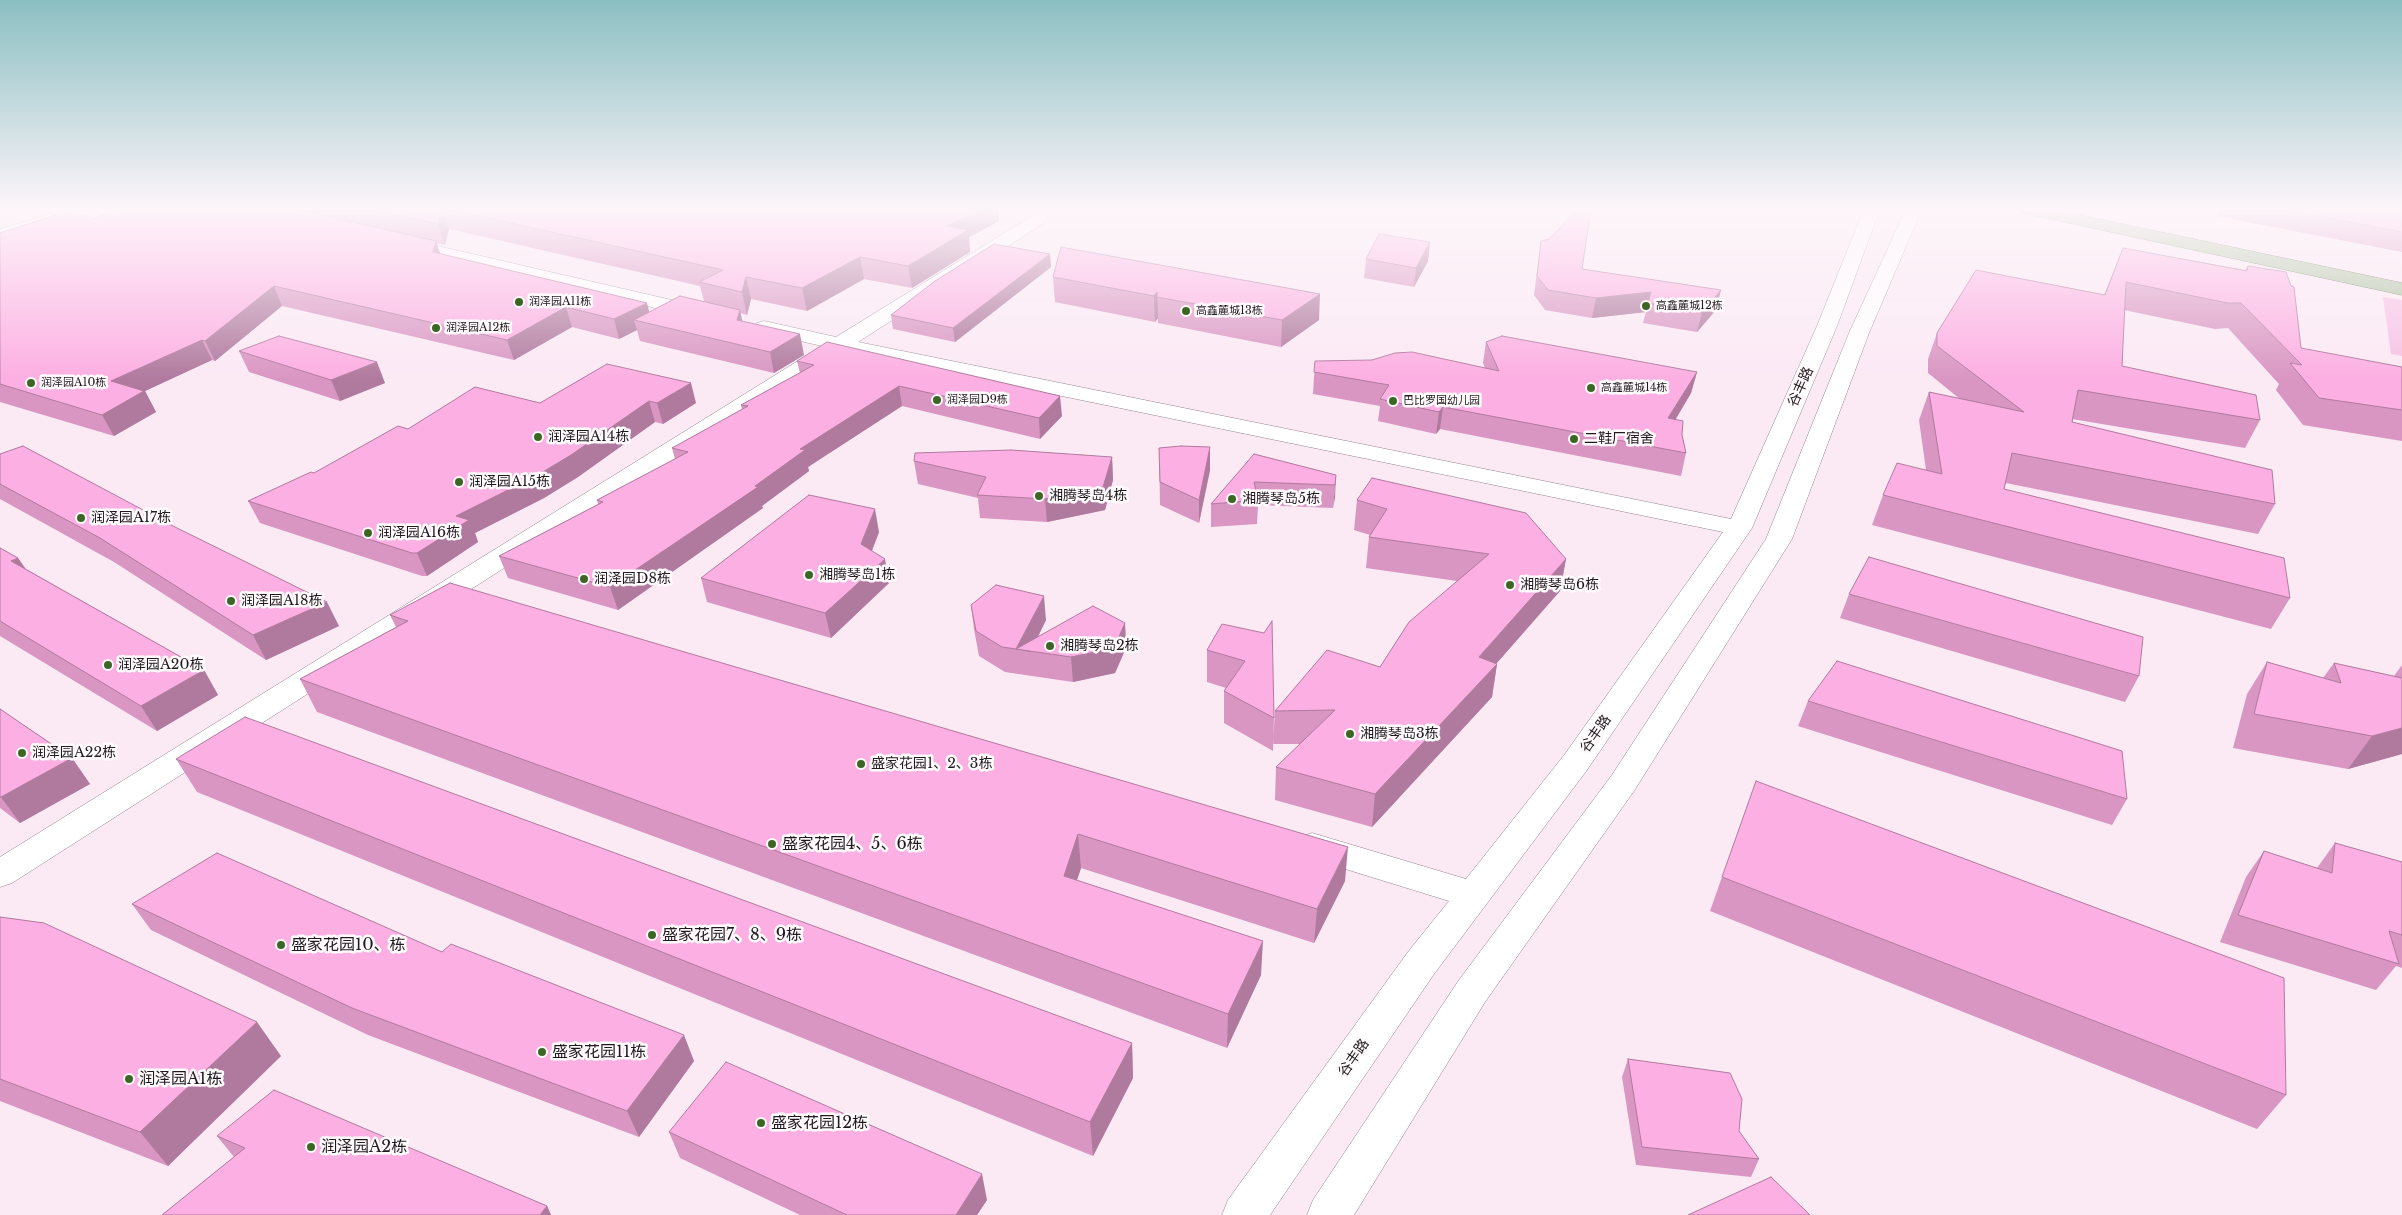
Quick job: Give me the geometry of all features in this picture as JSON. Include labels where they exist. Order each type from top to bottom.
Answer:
[{"type":"main road","points":[[2296,266],[2402,288]]},
{"type":"main road","points":[[2345,266],[2402,278]]},
{"type":"street","points":[[499,266],[840,344],[1739,528]]},
{"type":"street","points":[[0,874],[964,266]]},
{"type":"street","name":"谷丰路","points":[[1244,1215],[1421,963],[1576,762],[1739,528],[1827,326],[1850,266]]},
{"type":"street","points":[[1329,1215],[1472,991],[1623,783],[1779,539],[1859,333],[1889,266]]},
{"type":"street","points":[[450,590],[488,601]]},
{"type":"street","points":[[1283,838],[1474,894]]},
{"type":"shaded area","points":[[2383,297],[2402,300],[2402,356],[2391,354]]},
{"type":"building","points":[[0,266],[490,266],[647,303],[614,319],[566,307],[507,340],[274,286],[205,341],[202,340],[111,381],[144,391],[102,415],[0,384]]},
{"type":"building","points":[[704,266],[844,266],[802,288],[746,277],[742,292],[699,282],[723,270]]},
{"type":"building","points":[[959,266],[1035,266],[953,328],[891,315],[935,281]]},
{"type":"building","points":[[1056,266],[1164,266],[1320,294],[1282,320],[1157,297],[1157,292],[1154,296],[1053,277]]},
{"type":"building","points":[[1403,266],[1417,266],[1416,268]]},
{"type":"building","points":[[1538,266],[1582,266],[1582,269],[1721,290],[1702,312],[1648,303],[1651,292],[1596,298],[1548,290],[1537,276]]},
{"type":"building","points":[[2116,266],[2218,266],[2247,271],[2248,266],[2286,272],[2291,286],[2294,287],[2301,348],[2402,367],[2402,410],[2319,398],[2290,363],[2302,365],[2241,303],[2227,303],[2126,282],[2122,366],[2256,395],[2260,420],[2078,390],[2072,422],[2272,470],[2275,504],[2012,453],[2004,489],[2284,558],[2290,598],[1883,495],[1897,463],[1942,474],[1929,392],[2024,412],[1937,346],[1937,333],[1976,270],[2105,295]]},
{"type":"building","points":[[680,296],[740,310],[737,320],[800,334],[770,352],[634,320]]},
{"type":"building","points":[[279,336],[377,362],[331,380],[239,351]]},
{"type":"building","points":[[1502,336],[1697,372],[1668,418],[1683,421],[1682,435],[1686,453],[1443,407],[1439,412],[1380,399],[1389,385],[1314,372],[1315,361],[1372,360],[1395,353],[1412,352],[1499,371],[1486,342]]},
{"type":"building","points":[[827,342],[1060,396],[1039,418],[899,386],[800,449],[805,450],[755,486],[758,487],[610,587],[499,556],[603,502],[597,500],[688,452],[672,448],[748,406],[741,405],[814,365],[797,361]]},
{"type":"building","points":[[607,364],[691,383],[657,403],[649,401],[571,455],[536,476],[456,516],[469,520],[417,553],[248,501],[311,472],[314,473],[398,426],[408,429],[475,387],[540,403]]},
{"type":"building","points":[[23,446],[175,527],[327,602],[253,635],[100,538],[0,484],[0,454]]},
{"type":"building","points":[[1181,446],[1210,447],[1199,500],[1160,482],[1159,448]]},
{"type":"building","points":[[1011,450],[1112,457],[1103,487],[1045,499],[977,495],[986,477],[914,461],[915,453]]},
{"type":"building","points":[[1254,454],[1336,475],[1335,485],[1254,482],[1258,500],[1211,504]]},
{"type":"building","points":[[1372,478],[1526,513],[1566,559],[1479,657],[1497,664],[1375,794],[1276,767],[1335,710],[1275,711],[1327,650],[1380,667],[1409,622],[1489,554],[1369,537],[1387,509],[1357,500]]},
{"type":"building","name":"湘腾琴岛1栋","points":[[809,495],[875,509],[861,544],[885,559],[825,613],[701,578]]},
{"type":"building","name":"润泽园A20栋","points":[[0,548],[18,558],[11,561],[204,670],[141,706],[0,621]]},
{"type":"building","points":[[1869,557],[2143,637],[2139,676],[1849,594]]},
{"type":"building","points":[[450,583],[1348,847],[1317,909],[1078,834],[1064,876],[1263,941],[1228,1014],[300,679],[408,621],[390,615]]},
{"type":"building","points":[[996,585],[1044,596],[1016,649],[1002,647],[976,631],[971,605]]},
{"type":"building","points":[[1093,606],[1125,623],[1114,648],[1071,657],[1016,649]]},
{"type":"building","points":[[1272,621],[1274,718],[1224,691],[1245,661],[1207,650],[1222,624],[1264,633]]},
{"type":"building","points":[[1837,661],[2122,751],[2127,799],[1808,701]]},
{"type":"building","points":[[2267,662],[2341,683],[2334,663],[2402,678],[2402,728],[2372,736],[2254,714]]},
{"type":"building","points":[[0,709],[72,758],[1,797],[0,797]]},
{"type":"building","name":"盛家花园7、8、9栋","points":[[245,717],[1132,1043],[1090,1122],[176,759]]},
{"type":"building","points":[[1756,781],[2284,978],[2286,1095],[1722,877]]},
{"type":"building","points":[[2335,843],[2402,862],[2402,935],[2389,931],[2399,964],[2238,915],[2264,851],[2332,873]]},
{"type":"building","points":[[217,853],[442,952],[451,944],[684,1035],[627,1111],[352,1008],[132,904]]},
{"type":"building","name":"润泽园A1栋","points":[[0,917],[44,923],[257,1022],[140,1132],[0,1079]]},
{"type":"building","points":[[1628,1059],[1730,1073],[1742,1099],[1739,1131],[1759,1159],[1642,1147]]},
{"type":"building","name":"盛家花园12栋","points":[[726,1062],[982,1174],[956,1215],[847,1215],[669,1132]]},
{"type":"building","points":[[274,1090],[547,1206],[540,1215],[162,1215],[245,1148],[217,1136]]},
{"type":"building","points":[[1771,1177],[1810,1215],[1688,1215]]},
{"type":"place","name":"润泽园A11栋","points":[[519,302]]},
{"type":"place","name":"高鑫麓城12栋","points":[[1646,306]]},
{"type":"place","name":"高鑫麓城13栋","points":[[1186,311]]},
{"type":"place","name":"润泽园A12栋","points":[[436,328]]},
{"type":"place","name":"润泽园A10栋","points":[[31,383]]},
{"type":"place","name":"高鑫麓城14栋","points":[[1591,388]]},
{"type":"place","name":"润泽园D9栋","points":[[937,400]]},
{"type":"place","name":"巴比罗国幼儿园","points":[[1393,401]]},
{"type":"place","name":"润泽园A14栋","points":[[538,437]]},
{"type":"place","name":"二鞋厂宿舍","points":[[1574,439]]},
{"type":"place","name":"润泽园A15栋","points":[[459,482]]},
{"type":"place","name":"湘腾琴岛4栋","points":[[1039,496]]},
{"type":"place","name":"湘腾琴岛5栋","points":[[1232,499]]},
{"type":"place","name":"润泽园A17栋","points":[[81,518]]},
{"type":"place","name":"润泽园A16栋","points":[[368,533]]},
{"type":"place","name":"湘腾琴岛1栋","points":[[809,575]]},
{"type":"place","name":"润泽园D8栋","points":[[584,579]]},
{"type":"place","name":"湘腾琴岛6栋","points":[[1510,585]]},
{"type":"place","name":"润泽园A18栋","points":[[231,601]]},
{"type":"place","name":"湘腾琴岛2栋","points":[[1050,646]]},
{"type":"place","name":"润泽园A20栋","points":[[108,665]]},
{"type":"place","name":"湘腾琴岛3栋","points":[[1350,734]]},
{"type":"place","name":"润泽园A22栋","points":[[22,753]]},
{"type":"place","name":"盛家花园1、2、3栋","points":[[861,764]]},
{"type":"place","name":"盛家花园4、5、6栋","points":[[772,844]]},
{"type":"place","name":"盛家花园7、8、9栋","points":[[652,935]]},
{"type":"place","name":"盛家花园10、栋","points":[[281,945]]},
{"type":"place","name":"盛家花园11栋","points":[[542,1052]]},
{"type":"place","name":"润泽园A1栋","points":[[129,1079]]},
{"type":"place","name":"盛家花园12栋","points":[[761,1123]]},
{"type":"place","name":"润泽园A2栋","points":[[311,1147]]}]
